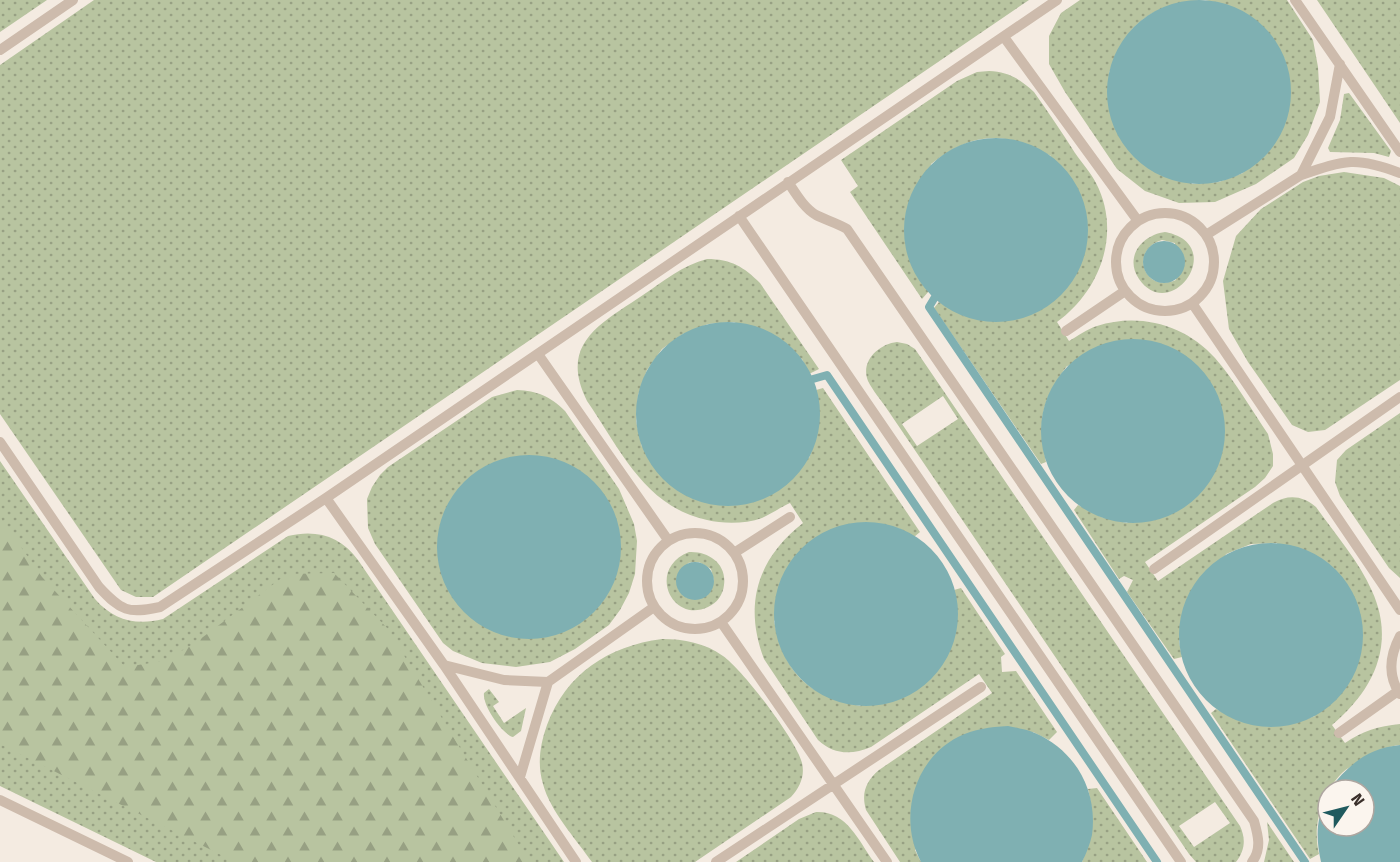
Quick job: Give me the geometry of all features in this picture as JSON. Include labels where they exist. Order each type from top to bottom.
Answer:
[{"type":"lane","points":[[0,50],[73,0]]},
{"type":"lane","points":[[0,442],[99,586],[110,598],[127,611],[143,611],[160,607],[326,498],[1057,0]]},
{"type":"lane","points":[[1295,0],[1400,152]]},
{"type":"lane","points":[[1004,37],[1138,221]]},
{"type":"lane","points":[[1301,175],[1330,117],[1340,64]]},
{"type":"lane","points":[[1206,235],[1301,175],[1338,162],[1359,161],[1377,164],[1400,173]]},
{"type":"lane","points":[[788,182],[803,204],[817,215],[833,220],[847,230],[1254,821],[1259,839],[1256,856],[1252,862]]},
{"type":"lane","points":[[1167,213],[1182,216],[1206,235],[1212,249],[1214,264],[1210,280],[1203,293],[1192,303],[1178,310],[1149,309],[1135,302],[1125,291],[1118,277],[1117,253],[1126,232],[1138,221],[1152,215],[1167,213]]},
{"type":"lane","points":[[739,216],[1181,862]]},
{"type":"lane","points":[[1066,331],[1125,291]]},
{"type":"lane","points":[[1192,303],[1400,610]]},
{"type":"lane","points":[[538,354],[668,540]]},
{"type":"lane","points":[[1154,569],[1400,397]]},
{"type":"lane","points":[[326,498],[444,665],[576,862]]},
{"type":"lane","points":[[734,553],[790,517]]},
{"type":"lane","points":[[682,534],[711,535],[734,553],[741,567],[743,583],[740,598],[733,611],[721,622],[706,628],[691,630],[675,626],[662,617],[654,607],[647,591],[646,577],[650,562],[657,550],[668,540],[682,534]]},
{"type":"lane","points":[[444,665],[504,680],[548,682],[654,607]]},
{"type":"lane","points":[[721,622],[887,862]]},
{"type":"lane","points":[[1339,733],[1399,692],[1392,678],[1390,663],[1393,649],[1400,636]]},
{"type":"lane","points":[[520,777],[548,682]]},
{"type":"lane","points":[[716,862],[981,687]]},
{"type":"lane","points":[[0,800],[128,862]]},
{"type":"green space","points":[[0,0],[47,0],[0,32]]},
{"type":"green space","points":[[94,0],[1029,0],[153,597],[136,597],[121,590],[0,414],[0,65]]},
{"type":"green space","points":[[1080,0],[1205,0],[1287,0],[1313,40],[1318,67],[1320,102],[1308,135],[1294,158],[1256,184],[1215,202],[1179,203],[1145,191],[1117,169],[1049,64],[1049,36],[1061,13]],"holes":[[[1205,0],[1244,13],[1262,27],[1285,60],[1243,173],[1219,182],[1192,184],[1109,73],[1116,55],[1133,29],[1156,11],[1186,2]]]},
{"type":"green space","points":[[1317,0],[1400,0],[1400,123]]},
{"type":"green space","points":[[977,72],[1002,73],[1013,77],[1034,92],[1092,176],[1104,202],[1107,221],[1106,241],[1095,278],[1085,294],[1057,322],[1069,341],[1093,327],[1129,320],[1161,324],[1176,330],[1190,337],[1215,358],[1268,434],[1273,454],[1273,466],[1265,478],[1145,562],[1158,581],[1273,503],[1285,498],[1296,497],[1316,507],[1354,558],[1372,591],[1382,629],[1377,665],[1359,697],[1332,725],[1345,743],[1371,730],[1400,724],[1400,745],[1383,750],[1353,765],[1338,778],[1316,778],[1316,838],[1319,854],[1310,859],[1211,713],[1216,709],[1242,721],[1265,726],[1288,724],[1315,716],[1277,543],[1251,544],[1226,554],[1179,641],[1182,657],[1174,659],[1127,592],[1133,580],[1124,576],[1119,579],[1074,510],[1078,505],[1101,517],[1127,523],[1224,424],[1216,396],[1205,376],[1189,360],[1164,345],[1067,366],[1052,389],[1044,411],[1042,434],[1046,462],[1041,464],[934,308],[939,302],[964,316],[1051,156],[1018,142],[989,138],[961,146],[931,164],[923,285],[929,291],[922,299],[850,192],[858,186],[841,160],[957,81]]},
{"type":"green space","points":[[1349,93],[1391,151],[1389,157],[1374,153],[1330,152],[1328,148],[1340,120],[1344,94]]},
{"type":"green space","points":[[1344,172],[1384,178],[1400,186],[1400,380],[1325,430],[1308,432],[1292,425],[1248,362],[1229,329],[1223,281],[1236,236],[1261,209],[1303,182],[1319,176]]},
{"type":"green space","points":[[1165,232],[1184,239],[1192,251],[1193,264],[1188,277],[1178,288],[1166,293],[1152,291],[1139,279],[1135,271],[1135,255],[1138,248],[1143,242]],"holes":[[[1162,240],[1175,243],[1176,280],[1165,283],[1156,281],[1145,269],[1143,261],[1146,252],[1152,245]]]},
{"type":"green space","points":[[707,259],[723,260],[736,265],[760,283],[819,369],[809,374],[802,359],[734,322],[708,324],[683,334],[662,349],[647,370],[638,395],[636,421],[642,447],[809,458],[818,425],[819,408],[816,390],[823,388],[920,532],[914,537],[898,528],[774,621],[785,655],[792,668],[801,679],[826,696],[860,706],[957,608],[954,590],[961,588],[1005,654],[1001,657],[1002,672],[1016,671],[1057,732],[1049,740],[1033,732],[915,850],[921,862],[900,862],[866,810],[864,793],[871,778],[879,770],[992,693],[979,674],[871,747],[843,752],[824,745],[818,740],[764,659],[755,619],[755,601],[765,567],[775,551],[803,523],[790,503],[762,518],[734,523],[707,520],[685,513],[667,503],[650,489],[623,456],[587,401],[579,381],[578,364],[581,349],[600,326],[674,274]]},
{"type":"green space","points":[[890,343],[907,344],[915,349],[1240,826],[1244,844],[1236,862],[1196,862],[1189,854],[872,388],[866,374],[869,360],[878,350]],"holes":[[[943,396],[958,419],[917,446],[902,424]],[[1215,802],[1230,823],[1194,847],[1179,826]]]},
{"type":"green space","points":[[517,390],[543,395],[565,411],[619,489],[634,524],[637,541],[635,574],[629,593],[609,625],[575,649],[550,662],[516,667],[482,663],[453,651],[443,643],[375,544],[368,528],[367,499],[372,487],[388,467],[492,397]]},
{"type":"green space","points":[[1400,413],[1400,578],[1389,568],[1340,496],[1335,482],[1337,460],[1346,450]]},
{"type":"green space","points":[[0,461],[95,599],[109,612],[134,621],[163,619],[288,536],[318,534],[344,545],[358,560],[564,862],[156,862],[0,786]]},
{"type":"green space","points":[[0,517],[42,577],[125,667],[164,661],[195,643],[287,574],[334,573],[388,629],[529,862],[235,862],[0,744]]},
{"type":"green space","points":[[689,552],[696,552],[710,556],[720,565],[724,585],[717,601],[708,607],[695,610],[684,608],[675,602],[669,592],[667,581],[669,570],[676,560]],"holes":[[[699,562],[711,569],[714,581],[687,598],[678,589],[688,563]]]},
{"type":"green space","points":[[662,639],[702,645],[723,656],[732,664],[768,706],[790,739],[802,763],[801,781],[791,797],[695,862],[592,862],[557,814],[546,794],[540,762],[541,747],[547,725],[565,691],[591,666],[624,648]]},
{"type":"green space","points":[[489,689],[499,702],[493,706],[504,723],[526,708],[521,731],[513,737],[498,725],[486,705],[484,693]]},
{"type":"green space","points":[[1097,788],[1147,862],[1082,862],[1092,826],[1092,809],[1088,789]]},
{"type":"green space","points":[[816,812],[836,816],[851,828],[874,862],[736,862],[799,819]]},
{"type":"green space","points":[[1267,822],[1294,862],[1264,862],[1269,840]]},
{"type":"water","points":[[1199,0],[1234,7],[1264,27],[1284,57],[1291,92],[1284,127],[1264,157],[1234,177],[1199,184],[1164,177],[1134,157],[1114,127],[1107,92],[1114,57],[1134,27],[1164,7]]},
{"type":"water","points":[[996,138],[1031,145],[1061,165],[1081,195],[1088,230],[1081,265],[1061,295],[1031,315],[996,322],[961,315],[931,295],[911,265],[904,230],[911,195],[931,165],[961,145]]},
{"type":"water","points":[[1164,241],[1172,242],[1179,247],[1184,254],[1184,270],[1179,277],[1172,282],[1164,283],[1156,282],[1149,277],[1144,270],[1143,262],[1144,254],[1149,247],[1156,242]]},
{"type":"water","points":[[728,322],[763,329],[793,349],[813,379],[820,414],[813,449],[793,479],[763,499],[728,506],[693,499],[663,479],[643,449],[636,414],[643,379],[663,349],[693,329]]},
{"type":"water","points":[[1133,339],[1168,346],[1198,366],[1218,396],[1225,431],[1218,466],[1198,496],[1168,516],[1133,523],[1098,516],[1068,496],[1048,466],[1041,431],[1048,396],[1068,366],[1098,346]]},
{"type":"water","points":[[529,455],[564,462],[594,482],[614,512],[621,547],[614,582],[594,612],[564,632],[529,639],[494,632],[464,612],[444,582],[437,547],[444,512],[464,482],[494,462]]},
{"type":"water","points":[[866,522],[901,529],[931,549],[951,579],[958,614],[951,649],[931,679],[901,699],[866,706],[831,699],[801,679],[781,649],[774,614],[781,579],[801,549],[831,529]]},
{"type":"water","points":[[1271,543],[1306,550],[1336,570],[1356,600],[1363,635],[1356,670],[1336,700],[1306,720],[1271,727],[1236,720],[1206,700],[1186,670],[1179,635],[1186,600],[1206,570],[1236,550]]},
{"type":"water","points":[[695,562],[702,563],[708,568],[713,574],[713,588],[708,594],[702,599],[695,600],[688,599],[682,594],[677,588],[676,581],[677,574],[682,568],[688,563]]},
{"type":"water","points":[[1008,726],[1032,732],[1049,741],[1062,750],[1081,774],[1091,803],[1093,819],[1092,835],[1082,862],[921,862],[914,845],[911,828],[914,792],[920,775],[943,747],[958,737],[982,729]]},
{"type":"water","points":[[1400,745],[1400,862],[1321,862],[1318,838],[1376,838],[1376,778],[1340,778],[1360,759]]},
{"type":"waterway","points":[[935,297],[929,307],[1305,862]]},
{"type":"waterway","points":[[813,379],[827,375],[1157,862]]}]
